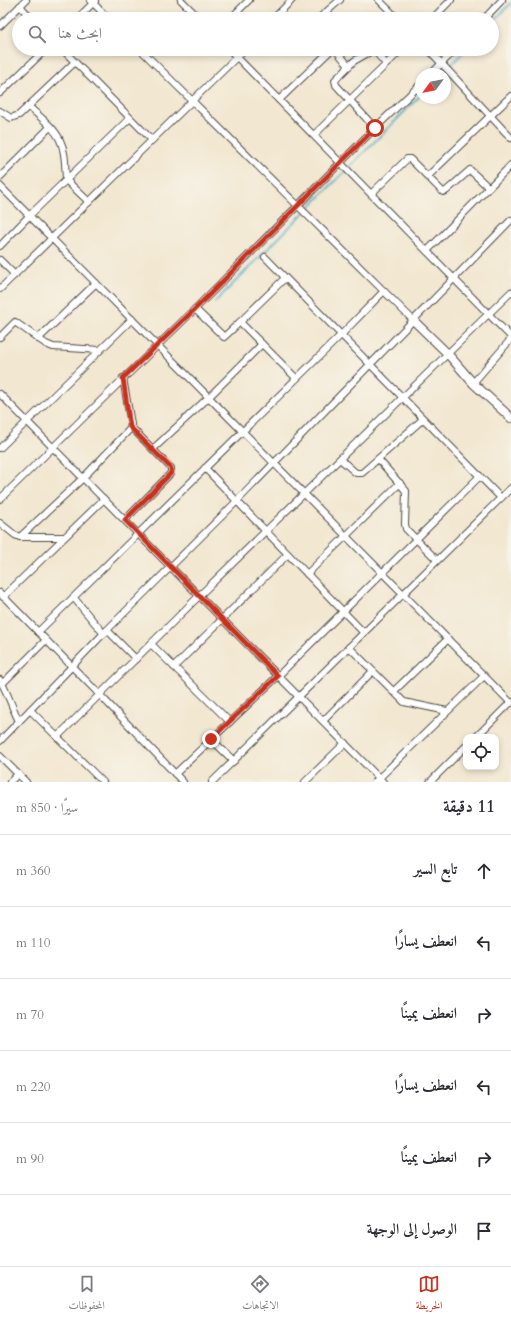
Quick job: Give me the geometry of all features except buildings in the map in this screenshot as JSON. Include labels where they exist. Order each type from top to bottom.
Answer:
[{"type":"street","points":[[14,12],[26,0]]},
{"type":"street","points":[[181,0],[193,12]]},
{"type":"street","points":[[237,12],[249,0]]},
{"type":"street","points":[[280,12],[292,0]]},
{"type":"street","points":[[326,12],[340,0]]},
{"type":"street","points":[[379,0],[391,12]]},
{"type":"street","points":[[439,12],[451,0]]},
{"type":"street","points":[[491,12],[502,0]]},
{"type":"street","points":[[83,12],[93,1],[103,12]]},
{"type":"street","points":[[20,6],[26,12]]},
{"type":"street","points":[[0,26],[12,14]]},
{"type":"street","points":[[0,93],[39,56]]},
{"type":"street","points":[[69,56],[152,140]]},
{"type":"street","points":[[147,56],[447,353],[473,382],[511,418]]},
{"type":"street","points":[[279,100],[325,56]]},
{"type":"street","points":[[341,56],[349,66]]},
{"type":"street","points":[[364,56],[354,61],[335,82],[349,101],[375,128]]},
{"type":"street","points":[[380,56],[386,64]]},
{"type":"street","points":[[314,135],[395,56]]},
{"type":"street","points":[[435,56],[511,138]]},
{"type":"street","points":[[438,68],[449,56]]},
{"type":"street","points":[[0,289],[237,57],[511,338],[473,382]]},
{"type":"street","points":[[0,111],[11,118],[19,115],[75,62]]},
{"type":"street","points":[[0,499],[195,309],[340,162],[415,90]]},
{"type":"street","points":[[427,177],[511,96]]},
{"type":"street","points":[[28,106],[50,127],[60,140],[63,148],[66,180],[89,202]]},
{"type":"street","points":[[0,246],[130,118]]},
{"type":"street","points":[[0,177],[50,127]]},
{"type":"street","points":[[371,194],[407,159],[410,159],[443,192],[470,170],[488,187]]},
{"type":"street","points":[[426,251],[511,165]]},
{"type":"street","points":[[0,186],[511,702],[479,734]]},
{"type":"street","points":[[0,741],[105,632],[237,501],[511,220]]},
{"type":"street","points":[[264,257],[501,498]]},
{"type":"street","points":[[0,260],[15,275]]},
{"type":"street","points":[[195,309],[224,337],[285,278]]},
{"type":"street","points":[[38,339],[96,282]]},
{"type":"street","points":[[38,632],[384,291]]},
{"type":"street","points":[[57,737],[199,596],[511,292]]},
{"type":"street","points":[[0,448],[132,319]]},
{"type":"street","points":[[0,337],[15,322],[38,339],[53,347],[100,350]]},
{"type":"street","points":[[240,322],[296,378]]},
{"type":"street","points":[[153,450],[262,344]]},
{"type":"street","points":[[123,378],[130,427],[171,468],[171,473],[125,520]]},
{"type":"street","points":[[0,394],[345,743],[379,781],[447,711],[484,676]]},
{"type":"street","points":[[340,459],[356,473],[362,473],[423,419]]},
{"type":"street","points":[[20,537],[83,478],[130,427]]},
{"type":"street","points":[[378,459],[405,488],[407,493],[405,526],[416,540],[437,560]]},
{"type":"street","points":[[205,468],[364,633]]},
{"type":"street","points":[[175,774],[278,676],[480,476]]},
{"type":"street","points":[[307,574],[400,483]]},
{"type":"street","points":[[212,782],[511,488]]},
{"type":"street","points":[[104,499],[2,595],[73,666],[183,782]]},
{"type":"street","points":[[0,523],[15,535],[20,537],[64,537]]},
{"type":"street","points":[[174,667],[288,554]]},
{"type":"street","points":[[74,598],[105,632],[136,659]]},
{"type":"street","points":[[393,692],[448,639]]},
{"type":"street","points":[[19,721],[1,682],[46,640]]},
{"type":"street","points":[[151,644],[230,722]]},
{"type":"street","points":[[349,647],[372,672],[407,704],[447,711]]},
{"type":"street","points":[[323,721],[372,672]]},
{"type":"street","points":[[30,710],[103,782]]},
{"type":"street","points":[[211,739],[234,761]]},
{"type":"street","points":[[305,782],[345,743]]},
{"type":"street","points":[[430,782],[463,749]]},
{"type":"street","points":[[0,756],[26,782]]},
{"type":"street","points":[[10,782],[18,774]]},
{"type":"waterway","points":[[499,16],[511,3]]},
{"type":"waterway","points":[[448,68],[460,56]]},
{"type":"waterway","points":[[215,302],[415,101]]},
{"type":"route","points":[[211,739],[278,676],[125,520],[172,471],[171,468],[130,427],[131,424],[123,378],[195,309],[375,128]]}]
